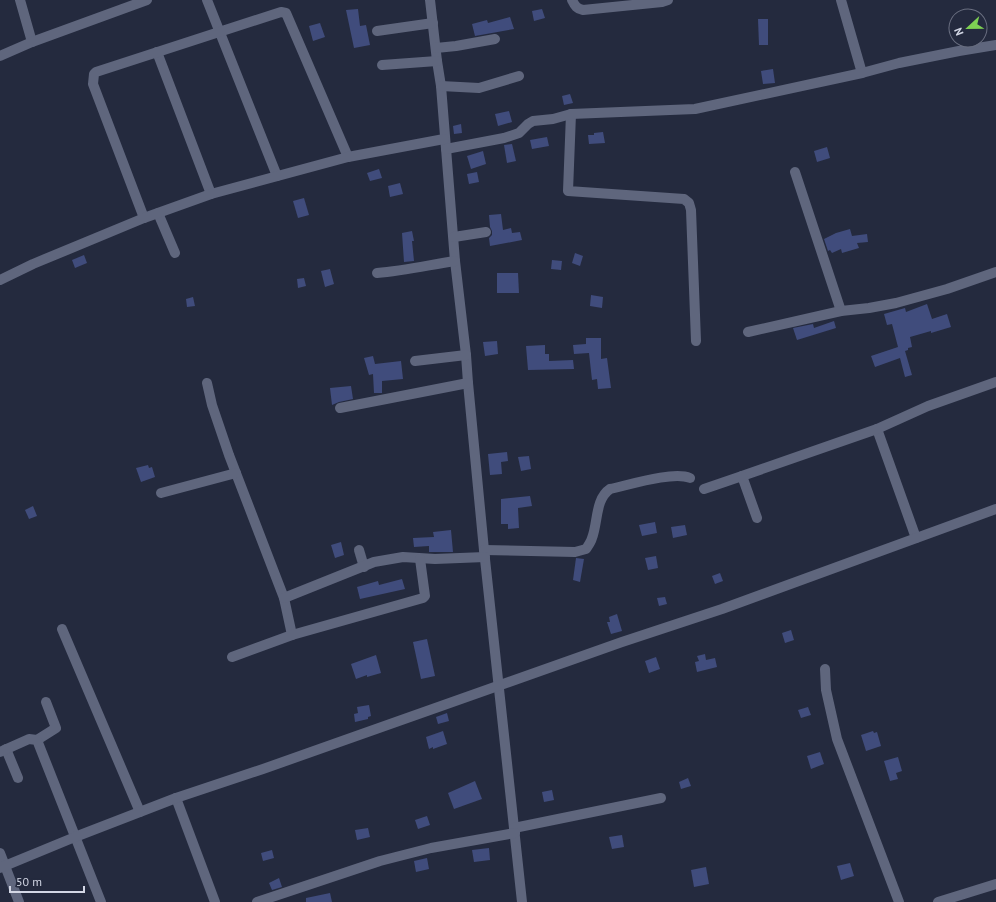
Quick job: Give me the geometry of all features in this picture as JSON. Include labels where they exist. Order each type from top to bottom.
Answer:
[{"type":"street","points":[[20,0],[32,42]]},
{"type":"street","points":[[0,56],[32,42],[146,0]]},
{"type":"street","points":[[208,0],[277,176]]},
{"type":"street","points":[[430,0],[441,86],[455,261],[466,356],[484,553],[522,902]]},
{"type":"street","points":[[572,0],[575,6],[580,10],[583,10],[662,2],[668,0]]},
{"type":"street","points":[[841,0],[862,73]]},
{"type":"street","points":[[144,218],[93,80],[94,74],[96,72],[281,12],[286,13],[348,157]]},
{"type":"street","points":[[377,31],[433,23]]},
{"type":"street","points":[[436,48],[495,39]]},
{"type":"street","points":[[0,280],[33,264],[144,218],[211,194],[348,157],[504,138],[520,133],[533,121],[553,119],[571,114],[695,109],[862,73],[914,60],[959,51],[996,46]]},
{"type":"street","points":[[158,52],[211,194]]},
{"type":"street","points":[[382,65],[437,61]]},
{"type":"street","points":[[441,86],[479,88],[519,76]]},
{"type":"street","points":[[571,114],[568,191],[684,199],[689,203],[691,210],[696,340]]},
{"type":"street","points":[[795,172],[841,311]]},
{"type":"street","points":[[158,213],[175,253]]},
{"type":"street","points":[[454,237],[486,232]]},
{"type":"street","points":[[378,273],[394,272],[425,265],[455,261]]},
{"type":"street","points":[[748,332],[841,311],[896,303],[947,289],[996,272]]},
{"type":"street","points":[[415,361],[466,356]]},
{"type":"street","points":[[340,408],[468,382]]},
{"type":"street","points":[[704,488],[877,429],[928,406],[996,382]]},
{"type":"street","points":[[207,383],[212,405],[236,473],[284,598],[292,636]]},
{"type":"street","points":[[877,429],[916,538]]},
{"type":"street","points":[[161,493],[236,473]]},
{"type":"street","points":[[284,598],[374,562],[403,557],[435,559],[484,553],[575,552],[586,549],[592,539],[602,496],[610,489],[659,479],[683,476],[690,478]]},
{"type":"street","points":[[742,476],[756,518]]},
{"type":"street","points":[[3,867],[176,798],[263,769],[622,642],[722,609],[996,509]]},
{"type":"street","points":[[359,550],[364,567]]},
{"type":"street","points":[[232,657],[292,636],[423,598],[425,596],[420,559]]},
{"type":"street","points":[[62,629],[140,812]]},
{"type":"street","points":[[825,669],[826,690],[837,740],[899,902]]},
{"type":"street","points":[[18,778],[3,750],[29,739],[37,740],[56,728],[46,702]]},
{"type":"street","points":[[37,740],[101,902]]},
{"type":"street","points":[[176,798],[215,902]]},
{"type":"street","points":[[257,902],[380,861],[431,848],[661,798]]},
{"type":"street","points":[[0,853],[3,867],[19,902]]},
{"type":"street","points":[[938,902],[996,884]]},
{"type":"building","points":[[358,9],[360,26],[366,25],[370,45],[354,48],[346,10]]},
{"type":"building","points":[[542,9],[545,18],[534,21],[532,11]]},
{"type":"building","points":[[510,17],[514,29],[475,36],[472,24],[487,20],[488,23]]},
{"type":"building","points":[[758,19],[768,19],[768,45],[759,45]]},
{"type":"building","points":[[320,23],[325,37],[313,41],[309,26]]},
{"type":"building","points":[[773,69],[775,83],[763,84],[761,71]]},
{"type":"building","points":[[570,94],[573,103],[564,105],[562,96]]},
{"type":"building","points":[[509,111],[512,122],[498,126],[495,114]]},
{"type":"building","points":[[461,124],[462,133],[454,134],[453,126]]},
{"type":"building","points":[[603,132],[605,143],[589,144],[588,135]]},
{"type":"building","points":[[547,137],[549,146],[532,149],[530,140]]},
{"type":"building","points":[[512,144],[516,161],[507,163],[504,145]]},
{"type":"building","points":[[827,147],[830,158],[817,162],[814,151]]},
{"type":"building","points":[[483,151],[486,164],[471,169],[467,156]]},
{"type":"building","points":[[379,169],[382,178],[370,181],[367,173]]},
{"type":"building","points":[[477,172],[479,182],[469,184],[467,174]]},
{"type":"building","points":[[400,183],[403,194],[390,197],[388,186]]},
{"type":"building","points":[[304,198],[309,215],[298,218],[293,201]]},
{"type":"building","points":[[501,214],[503,230],[511,228],[512,233],[520,232],[522,240],[490,246],[489,238],[492,235],[492,231],[490,227],[489,215]]},
{"type":"building","points":[[850,229],[852,236],[867,234],[868,242],[857,243],[859,248],[842,253],[841,249],[832,253],[830,250],[828,251],[824,239],[836,233]]},
{"type":"building","points":[[412,231],[414,241],[412,241],[414,261],[404,262],[402,233]]},
{"type":"building","points":[[575,253],[583,256],[580,266],[572,263]]},
{"type":"building","points":[[84,255],[87,263],[75,268],[72,260]]},
{"type":"building","points":[[552,260],[562,261],[561,270],[551,269]]},
{"type":"building","points":[[330,269],[334,284],[325,287],[321,271]]},
{"type":"building","points":[[497,273],[518,273],[519,293],[497,293]]},
{"type":"building","points":[[304,278],[306,286],[298,288],[297,279]]},
{"type":"building","points":[[591,295],[603,297],[602,308],[590,306]]},
{"type":"building","points":[[193,297],[195,306],[187,307],[186,299]]},
{"type":"building","points":[[927,304],[932,319],[947,314],[951,327],[910,337],[912,347],[905,351],[912,375],[905,377],[900,358],[875,367],[871,356],[898,347],[892,324],[887,325],[884,314],[905,308],[906,312]]},
{"type":"building","points":[[834,321],[836,328],[797,340],[793,328],[813,324],[814,328]]},
{"type":"building","points":[[586,338],[601,338],[601,359],[607,358],[611,388],[598,389],[597,379],[592,380],[589,353],[574,354],[573,345],[586,344]]},
{"type":"building","points":[[497,341],[498,354],[485,356],[483,342]]},
{"type":"building","points":[[545,345],[545,354],[549,354],[549,361],[573,360],[574,369],[528,370],[526,346]]},
{"type":"building","points":[[373,356],[375,364],[401,361],[403,379],[382,381],[382,393],[374,393],[373,374],[369,375],[364,358]]},
{"type":"building","points":[[351,386],[353,399],[332,405],[330,388]]},
{"type":"building","points":[[507,452],[508,461],[501,462],[502,474],[490,475],[488,454]]},
{"type":"building","points":[[529,456],[531,469],[521,471],[518,457]]},
{"type":"building","points":[[148,465],[149,468],[152,467],[155,477],[141,482],[136,468]]},
{"type":"building","points":[[530,496],[532,506],[518,508],[519,528],[508,529],[508,524],[501,524],[501,499]]},
{"type":"building","points":[[33,506],[37,516],[29,519],[25,510]]},
{"type":"building","points":[[655,522],[657,533],[642,536],[639,525]]},
{"type":"building","points":[[685,525],[687,535],[673,538],[671,527]]},
{"type":"building","points":[[451,530],[453,552],[429,552],[429,546],[414,547],[413,538],[434,537],[433,532]]},
{"type":"building","points":[[341,542],[344,555],[335,558],[331,545]]},
{"type":"building","points":[[656,556],[658,568],[648,570],[645,558]]},
{"type":"building","points":[[576,558],[584,559],[580,582],[573,580]]},
{"type":"building","points":[[720,573],[723,581],[715,584],[712,576]]},
{"type":"building","points":[[402,579],[405,589],[360,599],[357,587],[378,581],[379,585]]},
{"type":"building","points":[[665,597],[667,604],[659,606],[657,598]]},
{"type":"building","points":[[617,614],[622,631],[611,634],[607,622],[610,622],[609,617]]},
{"type":"building","points":[[791,630],[794,640],[785,643],[782,633]]},
{"type":"building","points":[[427,639],[435,676],[421,679],[413,642]]},
{"type":"building","points":[[705,654],[706,660],[715,658],[717,667],[697,672],[695,662],[699,661],[697,656]]},
{"type":"building","points":[[376,655],[381,673],[367,677],[367,675],[356,679],[351,664]]},
{"type":"building","points":[[656,657],[660,669],[649,673],[645,661]]},
{"type":"building","points":[[369,705],[371,716],[368,717],[368,719],[355,722],[354,714],[358,713],[357,707]]},
{"type":"building","points":[[808,707],[811,715],[801,718],[798,710]]},
{"type":"building","points":[[447,713],[449,721],[438,724],[436,717]]},
{"type":"building","points":[[443,731],[447,744],[429,749],[426,737]]},
{"type":"building","points":[[873,731],[874,733],[877,732],[881,746],[866,751],[861,735]]},
{"type":"building","points":[[820,752],[824,764],[811,769],[807,756]]},
{"type":"building","points":[[898,757],[902,771],[896,773],[898,779],[890,781],[884,761]]},
{"type":"building","points":[[688,778],[691,786],[681,789],[679,782]]},
{"type":"building","points":[[475,781],[482,799],[454,809],[448,793]]},
{"type":"building","points":[[552,790],[554,800],[544,802],[542,792]]},
{"type":"building","points":[[427,816],[430,825],[418,829],[415,820]]},
{"type":"building","points":[[368,828],[370,837],[357,840],[355,830]]},
{"type":"building","points":[[622,835],[624,847],[612,849],[609,837]]},
{"type":"building","points":[[489,848],[490,860],[474,862],[472,850]]},
{"type":"building","points":[[272,850],[274,858],[263,861],[261,853]]},
{"type":"building","points":[[427,858],[429,869],[416,872],[414,861]]},
{"type":"building","points":[[850,863],[854,876],[841,880],[837,866]]},
{"type":"building","points":[[706,867],[709,884],[694,887],[691,870]]},
{"type":"building","points":[[279,878],[282,887],[272,890],[269,883]]},
{"type":"building","points":[[330,893],[332,902],[306,902],[306,898]]}]
